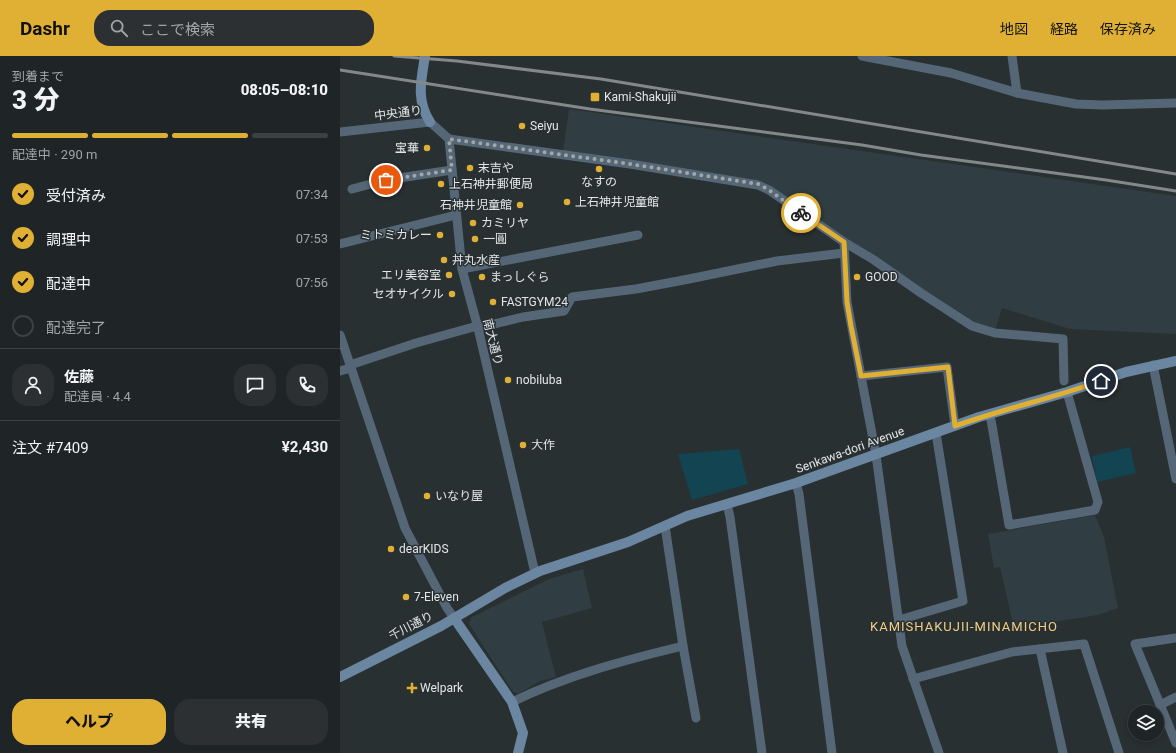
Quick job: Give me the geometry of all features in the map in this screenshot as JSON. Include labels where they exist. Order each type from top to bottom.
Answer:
[{"type":"main road","name":"中央通り","points":[[425,56],[420,96],[424,112],[430,122]]},
{"type":"main road","name":"Senkawa-dori Avenue","points":[[535,573],[628,542],[687,516],[796,483],[990,414],[1067,392],[1126,372],[1176,361]]},
{"type":"main road","name":"千川通り","points":[[340,677],[454,618],[505,588],[535,573]]},
{"type":"main road","points":[[454,618],[512,702],[523,733],[518,753]]},
{"type":"street","points":[[862,56],[950,73],[1017,93],[1083,104],[1102,105],[1176,103]]},
{"type":"street","points":[[1012,56],[1017,93]]},
{"type":"street","points":[[430,122],[449,139],[630,164],[758,184],[972,326],[995,333],[1063,339],[1064,381]]},
{"type":"street","name":"中央通り","points":[[340,132],[430,122]]},
{"type":"street","name":"南大通り","points":[[449,139],[462,269],[535,573]]},
{"type":"street","points":[[352,189],[386,180],[452,170]]},
{"type":"street","points":[[340,244],[456,215]]},
{"type":"street","points":[[462,269],[638,235]]},
{"type":"street","points":[[844,242],[847,302],[876,455],[902,646],[939,753]]},
{"type":"street","points":[[340,372],[350,366],[416,343],[523,317],[564,311],[572,297],[636,289],[777,261],[844,253]]},
{"type":"street","points":[[340,335],[406,528],[447,608],[454,618]]},
{"type":"street","points":[[1153,365],[1176,480]]},
{"type":"street","points":[[861,376],[948,367],[955,426]]},
{"type":"street","points":[[990,414],[1009,525],[1095,510],[1098,502],[1067,392]]},
{"type":"street","points":[[899,620],[963,601],[936,433]]},
{"type":"street","points":[[796,483],[799,494],[832,753]]},
{"type":"street","points":[[727,504],[762,753]]},
{"type":"street","points":[[665,526],[683,646],[696,718]]},
{"type":"street","points":[[1176,638],[1135,644],[1160,705],[1176,697]]},
{"type":"street","points":[[913,679],[1012,652],[1084,644],[1119,753]]},
{"type":"street","points":[[512,702],[540,688],[558,682],[641,656],[683,646]]},
{"type":"street","points":[[1040,649],[1062,753]]},
{"type":"street","points":[[1164,714],[1176,743]]},
{"type":"shaded area","points":[[569,109],[1176,196],[1176,334],[1070,329],[1002,308],[995,330],[972,323],[771,188],[563,151]]},
{"type":"shaded area","points":[[1130,447],[1136,473],[1097,482],[1092,456]]},
{"type":"shaded area","points":[[739,449],[748,484],[692,500],[678,454]]},
{"type":"shaded area","points":[[1095,515],[1104,537],[1118,608],[1098,615],[1014,628],[1000,567],[994,568],[988,534]]},
{"type":"shaded area","points":[[583,569],[592,608],[542,622],[556,677],[540,681],[518,694],[513,692],[469,624],[472,617],[549,579]]},
{"type":"railway","points":[[394,56],[457,61],[601,79],[1176,174]]},
{"type":"railway","points":[[340,70],[590,109],[862,145],[921,155],[1176,191]]},
{"type":"way so far","points":[[386,180],[452,170],[449,139],[630,164],[686,174],[758,184],[801,213]]},
{"type":"place","name":"Kami-Shakujii","points":[[595,97]]},
{"type":"place","name":"Seiyu","points":[[522,126]]},
{"type":"place","name":"宝華","points":[[427,148]]},
{"type":"place","name":"末吉や","points":[[470,168]]},
{"type":"place","name":"なすの","points":[[599,169]]},
{"type":"place","name":"上石神井郵便局","points":[[441,184]]},
{"type":"place","name":"上石神井児童館","points":[[567,202]]},
{"type":"place","name":"石神井児童館","points":[[520,205]]},
{"type":"place","name":"カミリヤ","points":[[473,223]]},
{"type":"place","name":"ミトミカレー","points":[[440,235]]},
{"type":"place","name":"一圓","points":[[475,239]]},
{"type":"place","name":"丼丸水産","points":[[444,260]]},
{"type":"place","name":"エリ美容室","points":[[449,275]]},
{"type":"place","name":"まっしぐら","points":[[482,277]]},
{"type":"place","name":"GOOD","points":[[857,277]]},
{"type":"place","name":"セオサイクル","points":[[452,294]]},
{"type":"place","name":"FASTGYM24","points":[[493,302]]},
{"type":"place","name":"nobiluba","points":[[508,380]]},
{"type":"place","name":"大作","points":[[523,445]]},
{"type":"place","name":"いなり屋","points":[[427,496]]},
{"type":"place","name":"dearKIDS","points":[[391,549]]},
{"type":"place","name":"7-Eleven","points":[[406,597]]},
{"type":"place","name":"Welpark","points":[[412,688]]},
{"type":"district","name":"KAMISHAKUJII-MINAMICHO","points":[[964,626]]},
{"type":"route","points":[[801,213],[844,242],[847,302],[861,376],[948,367],[955,426],[980,417],[1101,381]]}]
